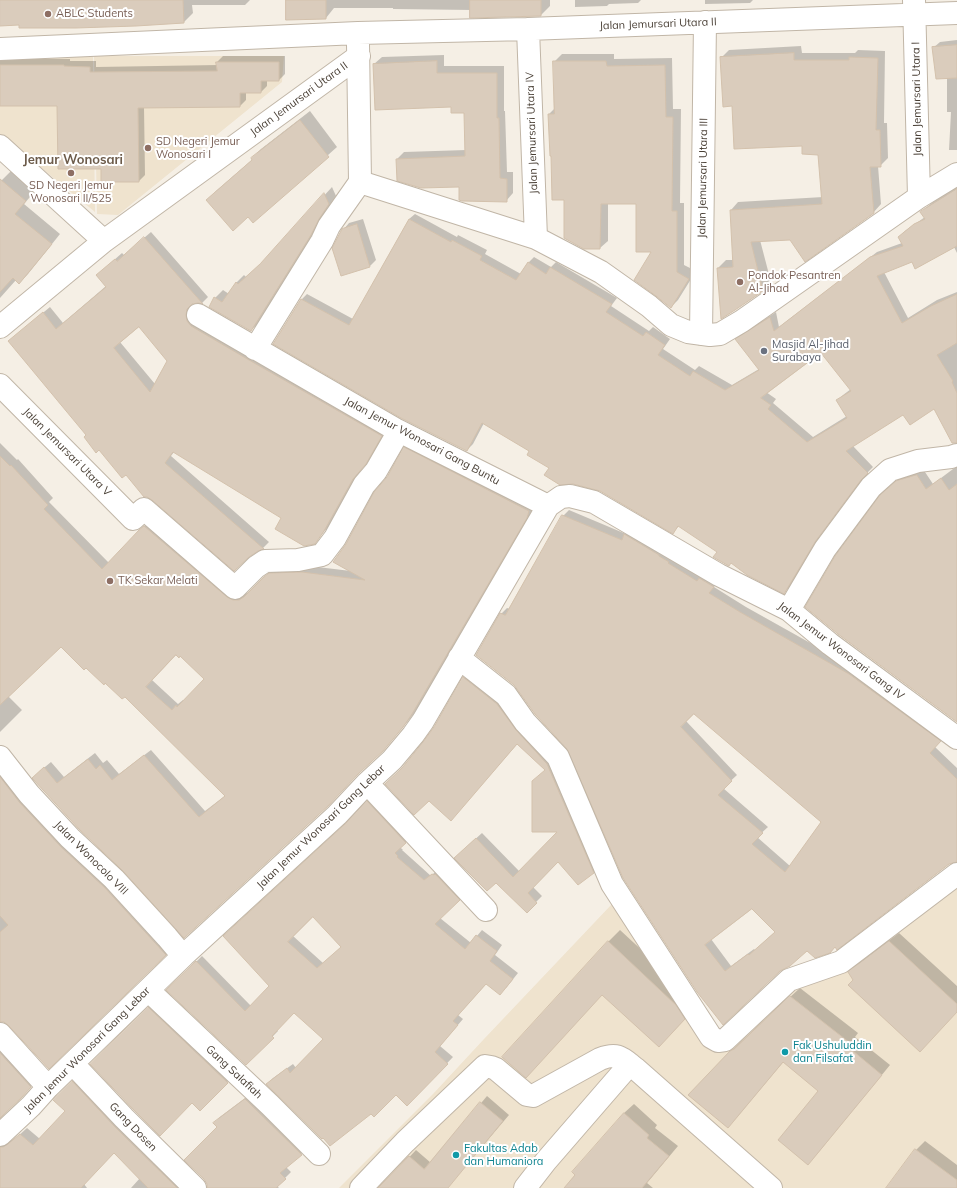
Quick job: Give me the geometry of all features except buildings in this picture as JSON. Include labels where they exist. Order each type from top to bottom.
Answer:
[{"type":"street","name":"Jalan Jemursari Utara II","points":[[0,49],[358,33],[528,29],[705,22],[915,7],[957,13]]},
{"type":"street","name":"Jalan Jemursari Utara I","points":[[915,7],[920,197]]},
{"type":"street","name":"Jalan Jemursari Utara III","points":[[702,334],[705,22]]},
{"type":"street","name":"Jalan Jemursari Utara IV","points":[[528,29],[536,238]]},
{"type":"street","points":[[255,348],[322,241],[329,226],[360,182],[358,33]]},
{"type":"street","name":"Jalan Jemursari Utara II","points":[[0,327],[104,241],[358,56]]},
{"type":"street","points":[[0,146],[104,241]]},
{"type":"street","points":[[360,182],[536,238],[601,272],[649,306],[671,325],[688,332],[710,335],[720,334],[742,321],[920,197],[956,175]]},
{"type":"street","name":"Jalan Jemur Wonosari Gang Buntu","points":[[198,315],[399,431],[548,506]]},
{"type":"street","name":"Jalan Jemursari Utara V","points":[[0,385],[133,519],[144,509],[235,588],[256,567],[265,561],[298,560],[322,555],[336,538],[364,485],[376,471],[399,431]]},
{"type":"street","points":[[789,610],[825,549],[871,487],[890,470],[918,461],[951,458],[957,455]]},
{"type":"street","name":"Jalan Jemur Wonosari Gang IV","points":[[548,506],[561,497],[570,496],[594,502],[719,574],[789,610],[830,644],[957,738]]},
{"type":"street","name":"Jalan Jemur Wonosari Gang Lebar","points":[[0,1135],[183,956],[337,815],[367,783],[392,760],[423,721],[548,506]]},
{"type":"street","points":[[459,658],[506,695],[525,722],[558,757],[612,884],[711,1037],[718,1041],[725,1040],[788,980],[841,962],[957,874]]},
{"type":"street","name":"Jalan Wonocolo VIII","points":[[0,758],[29,794],[70,838],[114,879],[183,956]]},
{"type":"street","points":[[367,783],[486,910]]},
{"type":"street","name":"Gang Salafiah","points":[[148,990],[270,1105],[319,1154]]},
{"type":"street","points":[[0,1034],[48,1087]]},
{"type":"street","points":[[361,1188],[405,1142],[485,1066],[496,1069],[527,1095],[533,1096],[600,1059],[614,1055],[621,1057],[630,1064],[771,1188]]},
{"type":"street","name":"Gang Dosen","points":[[73,1064],[124,1118],[195,1188]]},
{"type":"street","points":[[525,1188],[546,1161],[630,1064]]},
{"type":"shaded area","name":"SD Negeri Jemur Wonosari II/525","points":[[93,56],[95,212],[0,134],[0,57]]},
{"type":"shaded area","name":"SD Negeri Jemur Wonosari I","points":[[94,56],[284,56],[282,82],[118,215],[97,214]]},
{"type":"shaded area","points":[[957,869],[957,1188],[339,1188],[433,1094],[612,904],[711,1043],[830,964]]},
{"type":"place","name":"ABLC Students","points":[[48,14]]},
{"type":"place","name":"SD Negeri Jemur Wonosari I","points":[[148,148]]},
{"type":"place","name":"SD Negeri Jemur Wonosari II/525","points":[[71,173]]},
{"type":"place","name":"Pondok Pesantren Al-Jihad","points":[[740,282]]},
{"type":"place","name":"Masjid Al-Jihad Surabaya","points":[[764,351]]},
{"type":"place","name":"TK Sekar Melati","points":[[110,581]]},
{"type":"place","name":"Fak Ushuluddin dan Filsafat","points":[[785,1052]]},
{"type":"place","name":"Fakultas Adab dan Humaniora","points":[[456,1155]]},
{"type":"district","name":"Jemur Wonosari","points":[[73,160]]}]
